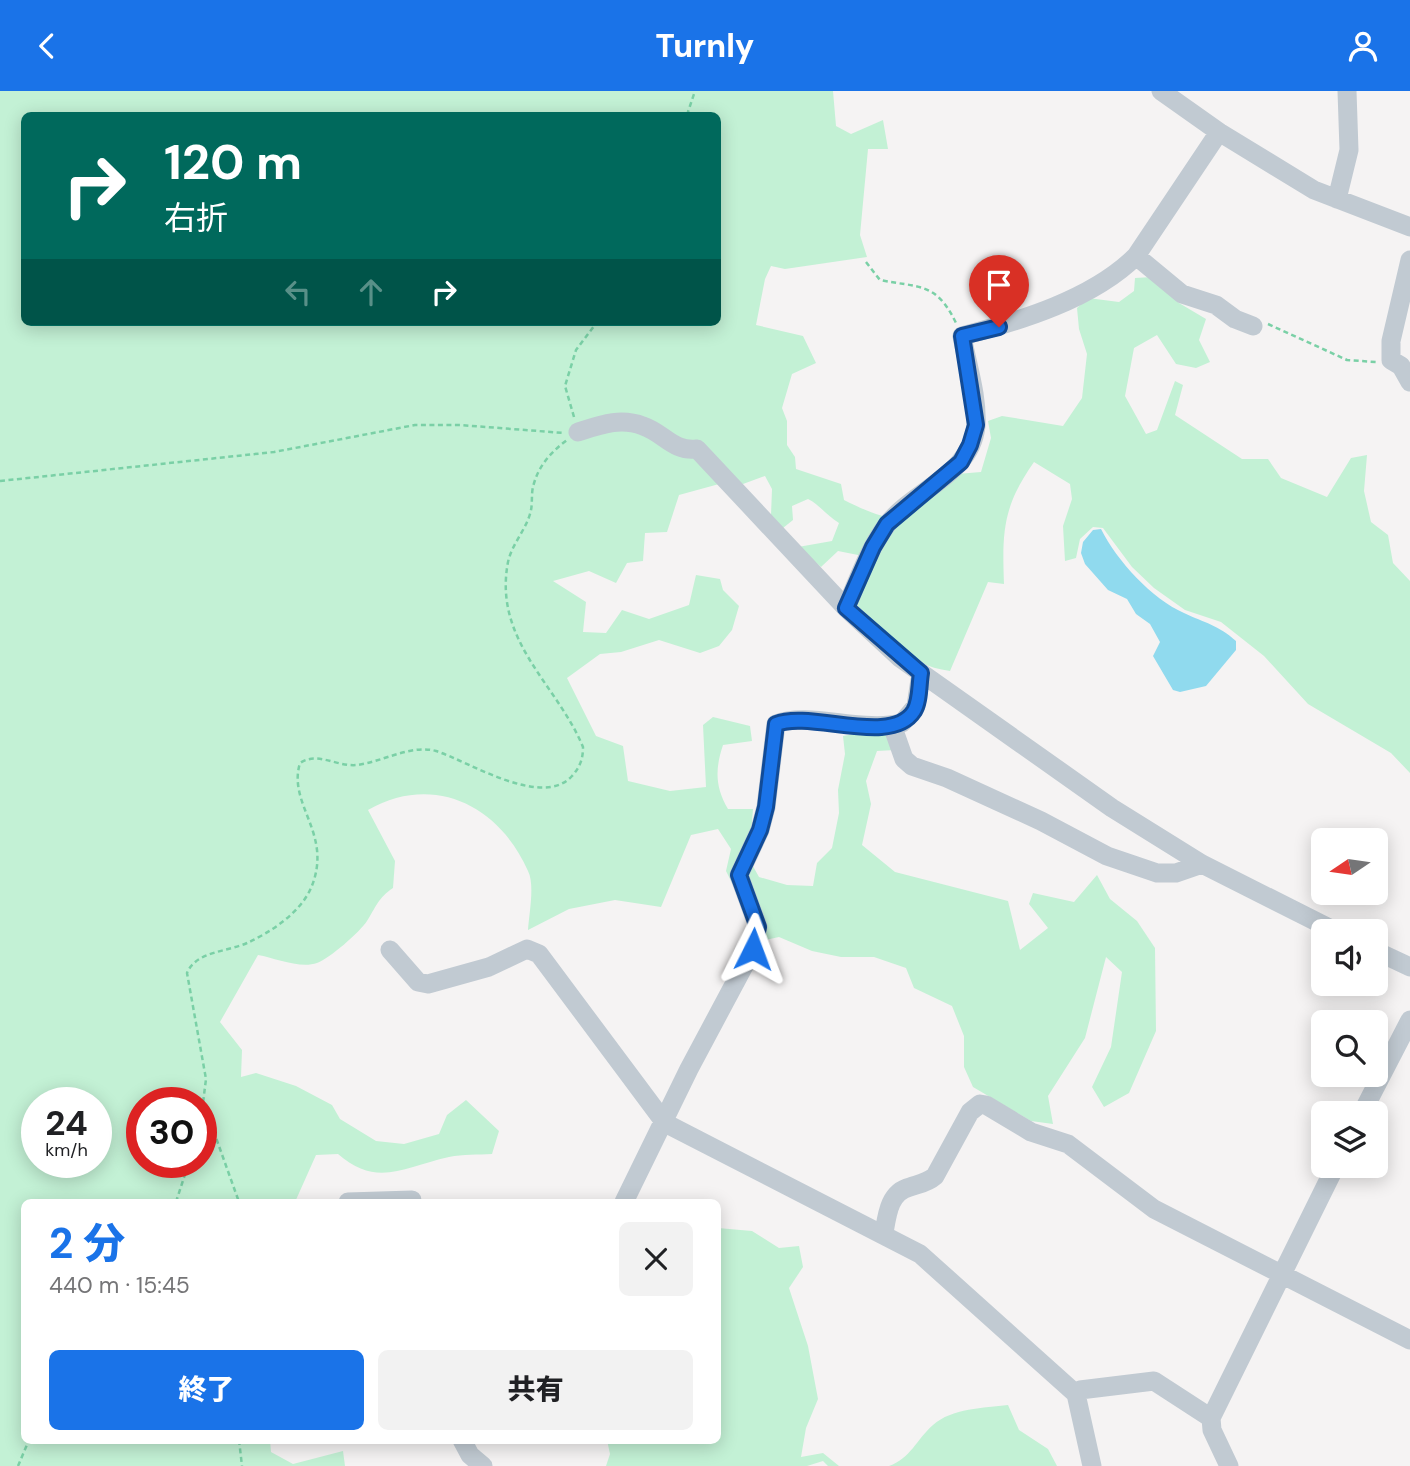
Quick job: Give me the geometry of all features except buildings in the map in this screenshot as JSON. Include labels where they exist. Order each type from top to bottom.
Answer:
[{"type":"street","points":[[1161,91],[1219,132],[1314,190],[1410,227]]},
{"type":"street","points":[[1337,199],[1349,150],[1347,91]]},
{"type":"street","points":[[846,608],[873,547],[887,524],[961,462],[970,445],[976,425],[962,336],[1029,318],[1106,280],[1136,256],[1219,132]]},
{"type":"street","points":[[1136,256],[1182,295],[1216,305],[1235,319],[1253,326]]},
{"type":"street","points":[[1410,260],[1391,341],[1391,360],[1401,366],[1410,382]]},
{"type":"street","points":[[578,432],[608,422],[631,423],[645,426],[676,447],[697,449],[846,608],[921,673],[1112,808],[1202,864],[1311,919]]},
{"type":"street","points":[[626,1199],[665,1123],[689,1069],[753,949],[758,927],[739,875],[763,819],[776,724],[788,720],[860,727],[902,723],[913,713],[921,673]]},
{"type":"street","points":[[892,725],[904,759],[912,766],[1041,821],[1108,856],[1157,873],[1177,873],[1202,864]]},
{"type":"street","points":[[390,950],[418,982],[428,984],[489,967],[527,949],[539,954],[665,1123],[863,1225],[884,1233],[920,1254],[1076,1394],[1092,1466]]},
{"type":"street","points":[[1388,957],[1410,967]]},
{"type":"street","points":[[1368,1101],[1410,1020]]},
{"type":"street","points":[[884,1233],[888,1209],[895,1196],[905,1188],[935,1176],[970,1112],[981,1104],[1031,1132],[1068,1144],[1154,1209],[1410,1340]]},
{"type":"street","points":[[1229,1466],[1212,1430],[1211,1418],[1328,1178]]},
{"type":"street","points":[[1076,1394],[1144,1380],[1154,1381],[1211,1418]]},
{"type":"street","points":[[470,1444],[483,1466]]},
{"type":"path","points":[[688,112],[695,91]]},
{"type":"path","points":[[866,262],[880,280],[923,286],[949,309],[962,336]]},
{"type":"path","points":[[1253,326],[1261,320],[1347,360],[1366,363],[1391,360]]},
{"type":"path","points":[[578,432],[565,386],[576,350],[594,326]]},
{"type":"path","points":[[0,481],[298,449],[415,425],[460,425],[547,434],[578,432]]},
{"type":"path","points":[[204,1087],[204,1067],[194,1025],[187,973],[197,959],[246,944],[270,930],[290,916],[310,892],[319,851],[301,794],[300,763],[314,757],[357,765],[427,750],[537,788],[560,787],[578,770],[583,747],[519,639],[506,602],[505,582],[512,547],[530,513],[533,488],[540,466],[578,432]]},
{"type":"path","points":[[217,1141],[238,1199]]},
{"type":"path","points":[[177,1199],[184,1178]]},
{"type":"path","points":[[18,1466],[27,1444]]},
{"type":"path","points":[[239,1444],[242,1466]]},
{"type":"green space","points":[[0,91],[833,91],[836,126],[851,134],[883,120],[888,149],[868,149],[860,235],[867,257],[785,269],[771,266],[765,279],[756,325],[803,336],[816,363],[792,374],[782,408],[787,421],[787,445],[795,457],[796,469],[841,484],[844,500],[866,510],[896,518],[907,515],[957,474],[981,472],[991,438],[988,421],[1002,416],[1063,426],[1082,398],[1087,354],[1079,329],[1077,308],[1088,298],[1119,302],[1134,291],[1135,278],[1152,277],[1179,303],[1206,319],[1199,340],[1210,362],[1196,368],[1176,364],[1157,335],[1134,348],[1125,396],[1146,434],[1157,430],[1175,381],[1183,385],[1175,415],[1242,459],[1268,459],[1281,478],[1327,497],[1351,458],[1367,455],[1364,491],[1371,522],[1388,535],[1393,563],[1410,581],[1410,773],[1391,753],[1308,704],[1264,656],[1221,622],[1185,610],[1154,588],[1132,567],[1103,528],[1093,527],[1080,539],[1076,558],[1065,561],[1063,526],[1072,499],[1070,484],[1034,462],[1010,506],[1004,534],[1004,584],[988,582],[950,671],[920,663],[908,656],[855,606],[873,558],[838,551],[821,567],[798,547],[832,541],[839,523],[816,504],[808,499],[792,506],[793,520],[783,528],[771,515],[772,489],[765,476],[743,484],[730,481],[679,495],[667,532],[645,533],[643,561],[627,563],[616,583],[589,571],[553,581],[586,602],[583,632],[606,633],[622,610],[649,619],[689,605],[696,575],[720,579],[723,590],[739,606],[732,630],[719,646],[700,653],[659,640],[621,652],[600,654],[567,678],[596,736],[623,746],[628,781],[670,791],[706,787],[703,725],[713,717],[750,726],[752,741],[723,745],[718,778],[721,793],[728,809],[753,809],[749,859],[759,877],[787,885],[813,886],[817,863],[832,848],[839,813],[838,790],[845,754],[843,736],[889,728],[895,750],[877,751],[866,781],[871,804],[862,845],[895,872],[1008,901],[1020,950],[1048,928],[1029,904],[1033,893],[1074,902],[1097,875],[1110,899],[1137,921],[1155,948],[1156,1031],[1129,1093],[1104,1107],[1092,1087],[1111,1047],[1122,972],[1106,957],[1085,1038],[1048,1096],[1053,1124],[1031,1121],[973,1087],[964,1067],[964,1036],[952,1006],[914,988],[906,968],[874,957],[841,957],[812,951],[779,937],[761,941],[726,871],[731,849],[718,829],[691,835],[661,907],[615,900],[569,909],[528,930],[531,892],[528,871],[500,828],[482,813],[462,802],[440,796],[416,795],[392,799],[368,810],[395,861],[393,888],[381,899],[358,932],[317,963],[303,965],[258,955],[220,1022],[242,1050],[241,1077],[256,1073],[296,1086],[332,1105],[340,1119],[376,1141],[404,1144],[439,1134],[447,1115],[466,1100],[499,1131],[492,1154],[454,1156],[378,1173],[352,1164],[338,1154],[316,1155],[296,1199],[21,1199],[21,1444],[270,1444],[271,1452],[293,1464],[343,1451],[345,1466],[0,1466]]},
{"type":"green space","points":[[721,1228],[752,1231],[779,1248],[799,1246],[803,1267],[789,1288],[808,1346],[818,1399],[806,1428],[801,1457],[823,1453],[839,1466],[828,1466],[823,1461],[807,1466],[606,1466],[610,1454],[608,1444],[721,1444]]},
{"type":"green space","points":[[1008,1405],[1019,1430],[1048,1449],[1057,1466],[889,1466],[903,1458],[941,1419],[969,1410]]},
{"type":"water","points":[[1101,529],[1116,554],[1148,589],[1172,607],[1217,628],[1236,641],[1236,650],[1206,686],[1180,692],[1173,690],[1153,656],[1160,642],[1150,624],[1136,614],[1127,599],[1108,590],[1085,564],[1081,553],[1083,542],[1093,530]]},
{"type":"route","points":[[753,949],[758,927],[744,896],[739,875],[742,863],[760,830],[766,807],[776,724],[788,720],[880,727],[902,723],[913,713],[916,706],[921,673],[900,658],[846,608],[873,547],[887,524],[961,462],[976,425],[962,336],[999,327]]}]
